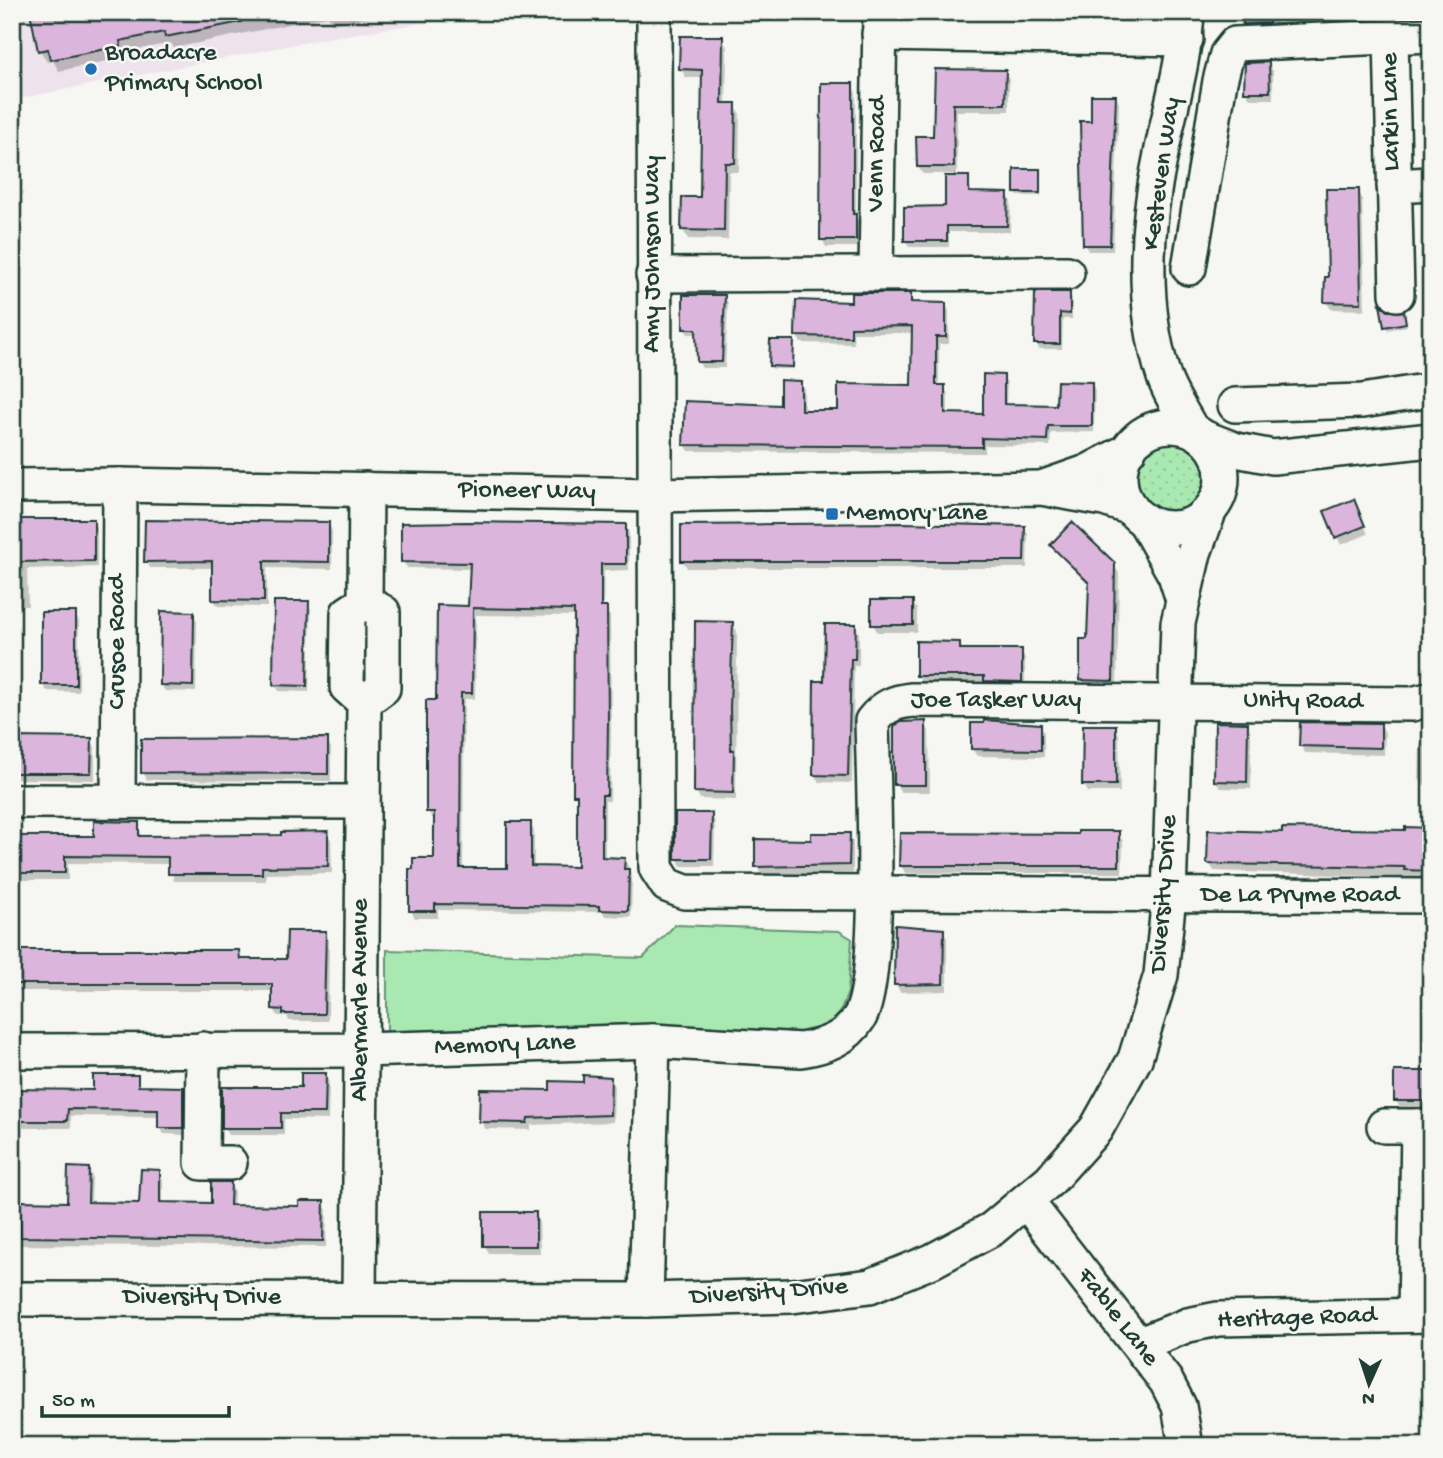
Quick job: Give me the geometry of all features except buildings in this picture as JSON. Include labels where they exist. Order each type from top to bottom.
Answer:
[{"type":"street","name":"Amy Johnson Way","points":[[654,12],[654,495]]},
{"type":"street","name":"Venn Road","points":[[876,274],[879,23],[1186,26]]},
{"type":"street","name":"Kesteven Way","points":[[1186,26],[1151,214],[1148,300],[1164,377],[1198,434]]},
{"type":"street","name":"Larkin Lane","points":[[1189,268],[1198,201],[1227,54],[1235,44],[1431,34]]},
{"type":"street","name":"Larkin Lane","points":[[1391,37],[1397,295]]},
{"type":"street","name":"Larkin Lane","points":[[1394,186],[1431,184]]},
{"type":"street","points":[[653,275],[876,274],[1023,261],[1067,274]]},
{"type":"street","points":[[1164,377],[1120,475],[1122,493],[1137,514],[1160,527],[1178,528],[1195,523],[1213,505],[1273,457]]},
{"type":"street","points":[[1235,405],[1362,401],[1431,390]]},
{"type":"street","points":[[1131,446],[1159,427],[1175,426],[1236,450],[1273,457],[1431,440]]},
{"type":"street","points":[[1198,434],[1215,450],[1221,465],[1223,482],[1213,505]]},
{"type":"street","name":"Pioneer Way","points":[[1041,488],[1087,472],[1131,446]]},
{"type":"street","name":"Pioneer Way","points":[[12,486],[120,485],[654,495],[1041,488],[1104,499],[1137,514]]},
{"type":"street","name":"Crusoe Road","points":[[118,800],[120,485]]},
{"type":"street","name":"Albermarle Avenue","points":[[359,1298],[364,702],[347,687],[348,613],[365,602],[366,489]]},
{"type":"street","points":[[654,495],[656,868],[667,885],[685,892],[1168,896]]},
{"type":"street","name":"Diversity Drive","points":[[12,1299],[646,1300],[792,1296],[870,1286],[932,1261],[992,1229],[1050,1180],[1096,1129],[1135,1059],[1161,975],[1168,896],[1173,700],[1183,600],[1194,552],[1213,505]]},
{"type":"street","name":"Diversity Drive","points":[[1137,514],[1175,575],[1183,600]]},
{"type":"street","name":"Unity Road","points":[[1173,700],[1412,704],[1431,699]]},
{"type":"street","name":"Joe Tasker Way","points":[[873,892],[872,721],[881,710],[895,702],[912,700],[1173,700]]},
{"type":"street","points":[[12,801],[362,802]]},
{"type":"street","name":"Memory Lane","points":[[12,1051],[361,1050],[653,1041],[801,1050],[825,1046],[847,1033],[860,1017],[869,995],[873,892]]},
{"type":"street","name":"De La Pryme Road","points":[[1168,896],[1431,896]]},
{"type":"street","points":[[646,1300],[653,1041]]},
{"type":"street","points":[[203,1049],[202,1163],[230,1163]]},
{"type":"street","name":"Heritage Road","points":[[1140,1344],[1188,1325],[1217,1319],[1423,1315],[1425,1126],[1384,1126]]},
{"type":"street","name":"Fable Lane","points":[[1026,1201],[1140,1344],[1166,1381],[1179,1406],[1186,1446]]},
{"type":"shaded area","name":"Broadacre Primary School","points":[[12,12],[493,12],[327,38],[12,100]]},
{"type":"green space","points":[[1172,436],[1187,439],[1199,447],[1207,459],[1210,474],[1207,489],[1199,501],[1187,509],[1172,512],[1157,509],[1145,501],[1137,489],[1134,474],[1137,459],[1145,447],[1157,439]]},
{"type":"green space","points":[[675,925],[839,931],[852,939],[848,992],[842,1008],[832,1023],[796,1038],[701,1027],[620,1024],[543,1034],[387,1038],[387,950],[643,958]]},
{"type":"place","name":"Broadacre Primary School","points":[[91,69]]},
{"type":"place","name":"Memory Lane","points":[[832,514]]}]
